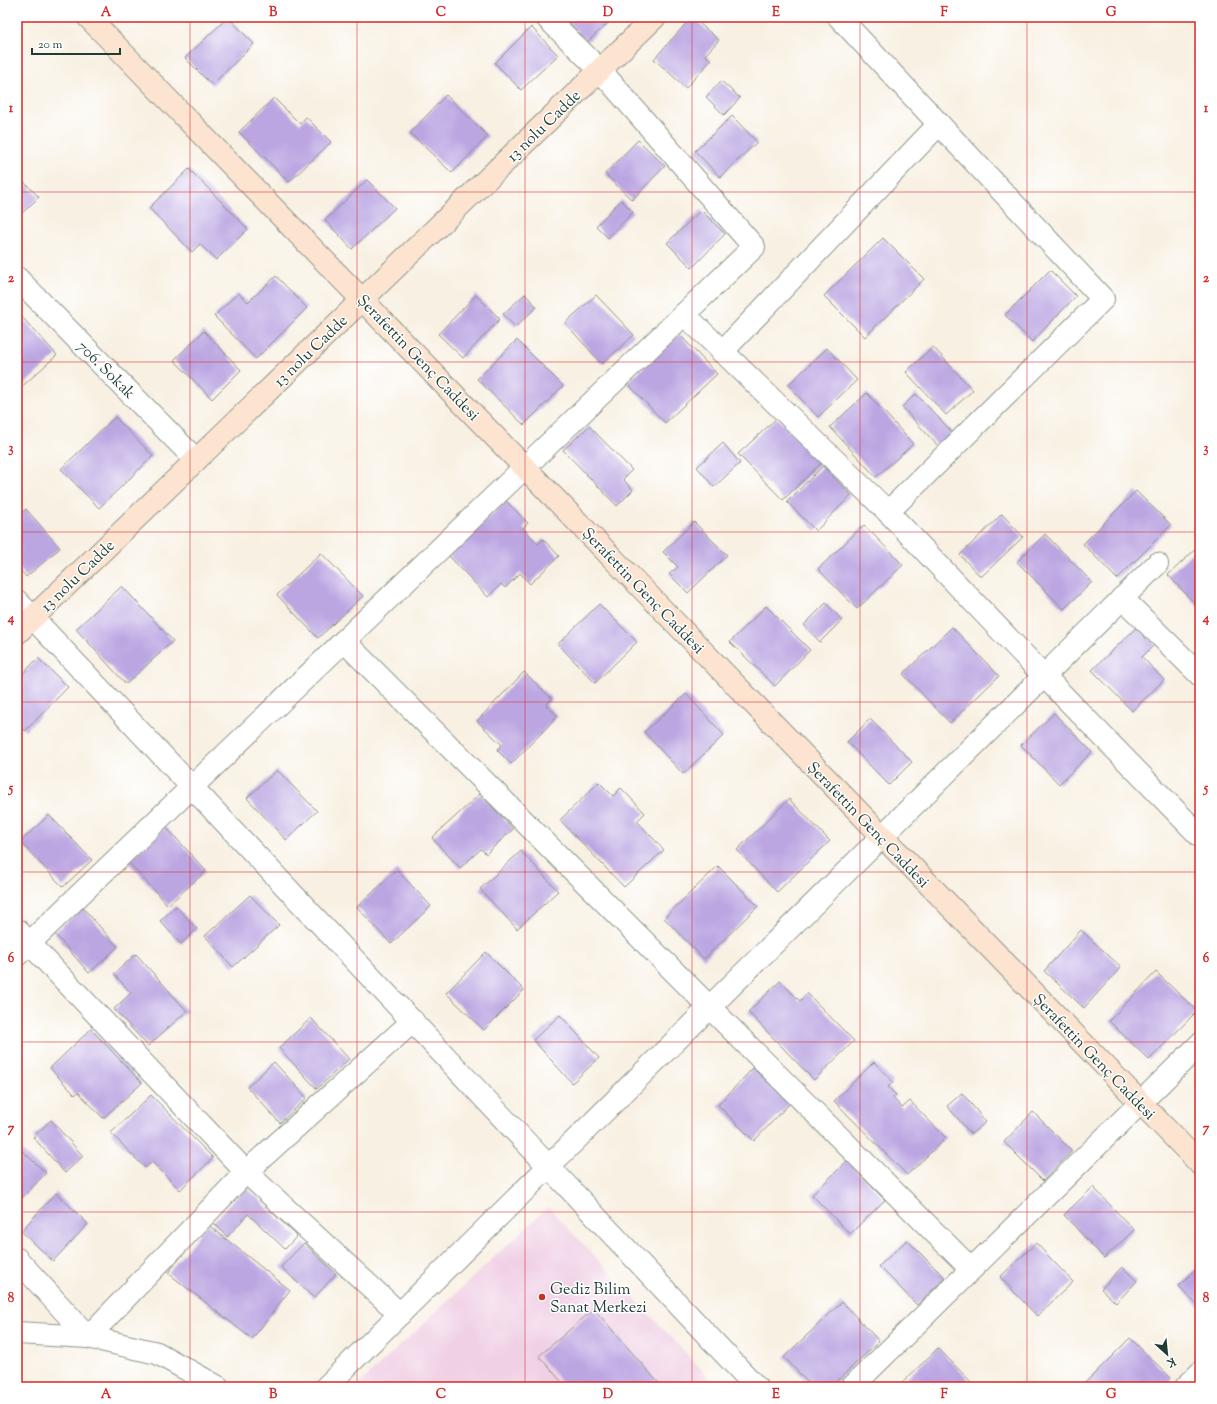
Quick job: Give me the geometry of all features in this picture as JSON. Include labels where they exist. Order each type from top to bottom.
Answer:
[{"type":"street","name":"Şerafettin Genç Caddesi","points":[[88,17],[363,299],[881,837],[1200,1164]]},
{"type":"street","points":[[400,1314],[246,1172],[21,943],[192,787],[754,247],[600,70],[546,17]]},
{"type":"street","name":"13 nolu Cadde","points":[[17,633],[655,17]]},
{"type":"street","points":[[839,17],[1103,299],[888,512]]},
{"type":"street","points":[[722,352],[939,124]]},
{"type":"street","name":"706. Sokak","points":[[17,278],[196,460]]},
{"type":"street","points":[[684,314],[888,512],[1044,676],[1200,836]]},
{"type":"street","points":[[326,1387],[1157,564]]},
{"type":"street","points":[[1122,598],[1200,675]]},
{"type":"street","points":[[17,601],[756,1387]]},
{"type":"street","points":[[344,641],[971,1269]]},
{"type":"street","points":[[88,1337],[246,1172],[413,1021]]},
{"type":"street","points":[[860,1384],[971,1269],[1200,1044]]},
{"type":"street","points":[[17,1259],[88,1337]]},
{"type":"street","points":[[17,1332],[88,1337],[157,1353],[218,1387]]},
{"type":"street","points":[[1186,1387],[1200,1373]]},
{"type":"shaded area","name":"Gediz Bilim Sanat Merkezi","points":[[548,1207],[718,1387],[356,1387]]},
{"type":"building","points":[[228,17],[254,44],[212,85],[185,58]]},
{"type":"building","points":[[564,17],[615,17],[587,42]]},
{"type":"building","points":[[692,17],[719,40],[705,55],[711,60],[686,88],[654,59]]},
{"type":"building","points":[[531,27],[558,55],[521,90],[495,63]]},
{"type":"building","points":[[721,81],[740,98],[724,115],[706,97]]},
{"type":"building","points":[[446,95],[488,136],[452,173],[410,133]]},
{"type":"building","points":[[274,98],[300,124],[306,117],[331,142],[289,182],[239,132]]},
{"type":"building","points":[[732,116],[757,142],[720,177],[695,151]]},
{"type":"building","points":[[638,140],[665,166],[632,200],[605,174]]},
{"type":"building","points":[[189,169],[248,229],[216,260],[200,244],[192,252],[149,208]]},
{"type":"building","points":[[17,175],[39,197],[17,218]]},
{"type":"building","points":[[367,180],[395,208],[352,249],[325,220]]},
{"type":"building","points":[[621,200],[633,212],[608,238],[596,226]]},
{"type":"building","points":[[701,210],[725,234],[692,268],[667,243]]},
{"type":"building","points":[[883,238],[924,279],[865,337],[824,296]]},
{"type":"building","points":[[1050,270],[1076,296],[1032,342],[1005,315]]},
{"type":"building","points":[[276,276],[307,308],[256,359],[214,316],[238,293],[248,302]]},
{"type":"building","points":[[525,294],[537,307],[515,327],[503,314]]},
{"type":"building","points":[[476,295],[500,319],[463,358],[438,334]]},
{"type":"building","points":[[596,295],[634,335],[602,364],[565,323]]},
{"type":"building","points":[[21,316],[57,355],[18,390],[17,320]]},
{"type":"building","points":[[204,331],[241,370],[212,399],[174,360]]},
{"type":"building","points":[[679,334],[717,374],[665,423],[627,383]]},
{"type":"building","points":[[517,340],[563,386],[524,425],[477,379]]},
{"type":"building","points":[[933,347],[973,390],[946,415],[906,372]]},
{"type":"building","points":[[827,348],[857,380],[818,417],[788,385]]},
{"type":"building","points":[[867,393],[913,444],[876,477],[830,427]]},
{"type":"building","points":[[916,394],[953,433],[939,447],[902,407]]},
{"type":"building","points":[[115,417],[153,456],[99,508],[61,469]]},
{"type":"building","points":[[777,418],[821,463],[783,500],[738,454]]},
{"type":"building","points":[[589,426],[632,470],[623,479],[633,490],[617,506],[563,450]]},
{"type":"building","points":[[723,443],[740,463],[714,487],[697,467]]},
{"type":"building","points":[[823,466],[851,495],[816,531],[787,502]]},
{"type":"building","points":[[1136,491],[1171,525],[1117,579],[1083,544]]},
{"type":"building","points":[[506,501],[528,523],[523,528],[538,544],[543,539],[559,556],[530,584],[520,573],[505,588],[501,584],[488,597],[449,556]]},
{"type":"building","points":[[26,509],[60,548],[26,577],[17,566],[17,517]]},
{"type":"building","points":[[1002,514],[1023,537],[981,577],[960,555]]},
{"type":"building","points":[[694,522],[727,555],[688,593],[669,574],[678,567],[663,552]]},
{"type":"building","points":[[864,525],[903,565],[857,609],[818,569]]},
{"type":"building","points":[[1045,534],[1092,582],[1064,609],[1017,562]]},
{"type":"building","points":[[1200,545],[1200,609],[1168,575]]},
{"type":"building","points":[[321,553],[363,596],[318,638],[277,595]]},
{"type":"building","points":[[122,586],[173,641],[126,684],[76,629]]},
{"type":"building","points":[[826,603],[842,620],[820,642],[804,625]]},
{"type":"building","points":[[599,604],[637,642],[595,683],[558,644]]},
{"type":"building","points":[[766,606],[810,650],[775,686],[730,642]]},
{"type":"building","points":[[1138,626],[1155,644],[1142,657],[1164,680],[1132,711],[1092,670]]},
{"type":"building","points":[[952,627],[999,676],[950,723],[903,674]]},
{"type":"building","points":[[38,658],[68,687],[25,731],[17,724],[17,680]]},
{"type":"building","points":[[524,672],[552,699],[546,705],[558,716],[511,764],[497,750],[502,745],[477,721]]},
{"type":"building","points":[[686,694],[724,735],[683,774],[644,732]]},
{"type":"building","points":[[1054,713],[1092,752],[1059,784],[1021,745]]},
{"type":"building","points":[[870,719],[912,762],[889,785],[847,742]]},
{"type":"building","points":[[277,770],[317,811],[286,840],[247,798]]},
{"type":"building","points":[[599,782],[613,796],[621,788],[645,813],[637,821],[664,850],[624,887],[560,820]]},
{"type":"building","points":[[480,794],[513,829],[486,854],[481,849],[460,868],[432,838]]},
{"type":"building","points":[[789,799],[830,841],[777,892],[737,850]]},
{"type":"building","points":[[49,815],[92,860],[63,887],[20,842]]},
{"type":"building","points":[[166,827],[206,871],[168,905],[128,862]]},
{"type":"building","points":[[521,851],[558,891],[517,929],[480,889]]},
{"type":"building","points":[[718,866],[758,906],[704,959],[664,918]]},
{"type":"building","points":[[397,870],[431,906],[391,944],[357,907]]},
{"type":"building","points":[[250,895],[279,925],[233,967],[205,936]]},
{"type":"building","points":[[176,906],[197,929],[181,944],[160,921]]},
{"type":"building","points":[[83,908],[118,947],[89,973],[54,933]]},
{"type":"building","points":[[1081,930],[1121,967],[1084,1008],[1044,971]]},
{"type":"building","points":[[486,952],[524,990],[484,1030],[446,993]]},
{"type":"building","points":[[136,954],[187,1011],[148,1046],[114,1009],[131,993],[114,974]]},
{"type":"building","points":[[1156,972],[1197,1011],[1149,1060],[1109,1021]]},
{"type":"building","points":[[780,981],[800,1001],[807,993],[854,1041],[814,1080],[748,1012]]},
{"type":"building","points":[[560,1015],[599,1058],[572,1083],[533,1040]]},
{"type":"building","points":[[311,1018],[349,1059],[317,1089],[279,1048]]},
{"type":"building","points":[[91,1029],[142,1083],[103,1118],[78,1092],[75,1095],[50,1068]]},
{"type":"building","points":[[274,1062],[307,1098],[280,1123],[247,1087]]},
{"type":"building","points":[[874,1062],[893,1082],[888,1087],[896,1095],[893,1098],[902,1108],[910,1101],[946,1138],[907,1175],[834,1101]]},
{"type":"building","points":[[753,1068],[790,1103],[754,1141],[718,1105]]},
{"type":"building","points":[[962,1093],[986,1122],[971,1134],[947,1106]]},
{"type":"building","points":[[151,1095],[213,1158],[180,1190],[152,1162],[145,1168],[111,1133]]},
{"type":"building","points":[[1033,1112],[1072,1151],[1043,1181],[1004,1142]]},
{"type":"building","points":[[51,1120],[83,1156],[65,1173],[33,1137]]},
{"type":"building","points":[[19,1148],[46,1173],[17,1203],[17,1151]]},
{"type":"building","points":[[847,1161],[885,1200],[850,1234],[812,1195]]},
{"type":"building","points":[[246,1187],[297,1236],[285,1249],[248,1214],[227,1237],[213,1222]]},
{"type":"building","points":[[1093,1187],[1134,1230],[1104,1258],[1064,1215]]},
{"type":"building","points":[[56,1193],[88,1224],[53,1261],[21,1231]]},
{"type":"building","points":[[207,1224],[290,1290],[252,1339],[168,1273]]},
{"type":"building","points":[[907,1240],[945,1278],[917,1305],[879,1266]]},
{"type":"building","points":[[304,1243],[336,1274],[314,1298],[281,1267]]},
{"type":"building","points":[[1036,1243],[1073,1282],[1037,1316],[1000,1277]]},
{"type":"building","points":[[1200,1265],[1200,1308],[1179,1286]]},
{"type":"building","points":[[1122,1267],[1137,1281],[1116,1303],[1101,1289]]},
{"type":"building","points":[[842,1302],[879,1341],[831,1387],[812,1387],[784,1357]]},
{"type":"building","points":[[594,1309],[662,1387],[566,1387],[539,1356]]},
{"type":"building","points":[[1130,1338],[1171,1378],[1162,1387],[1081,1387]]},
{"type":"building","points":[[938,1348],[976,1387],[898,1387]]},
{"type":"place","name":"Gediz Bilim Sanat Merkezi","points":[[542,1297]]}]
